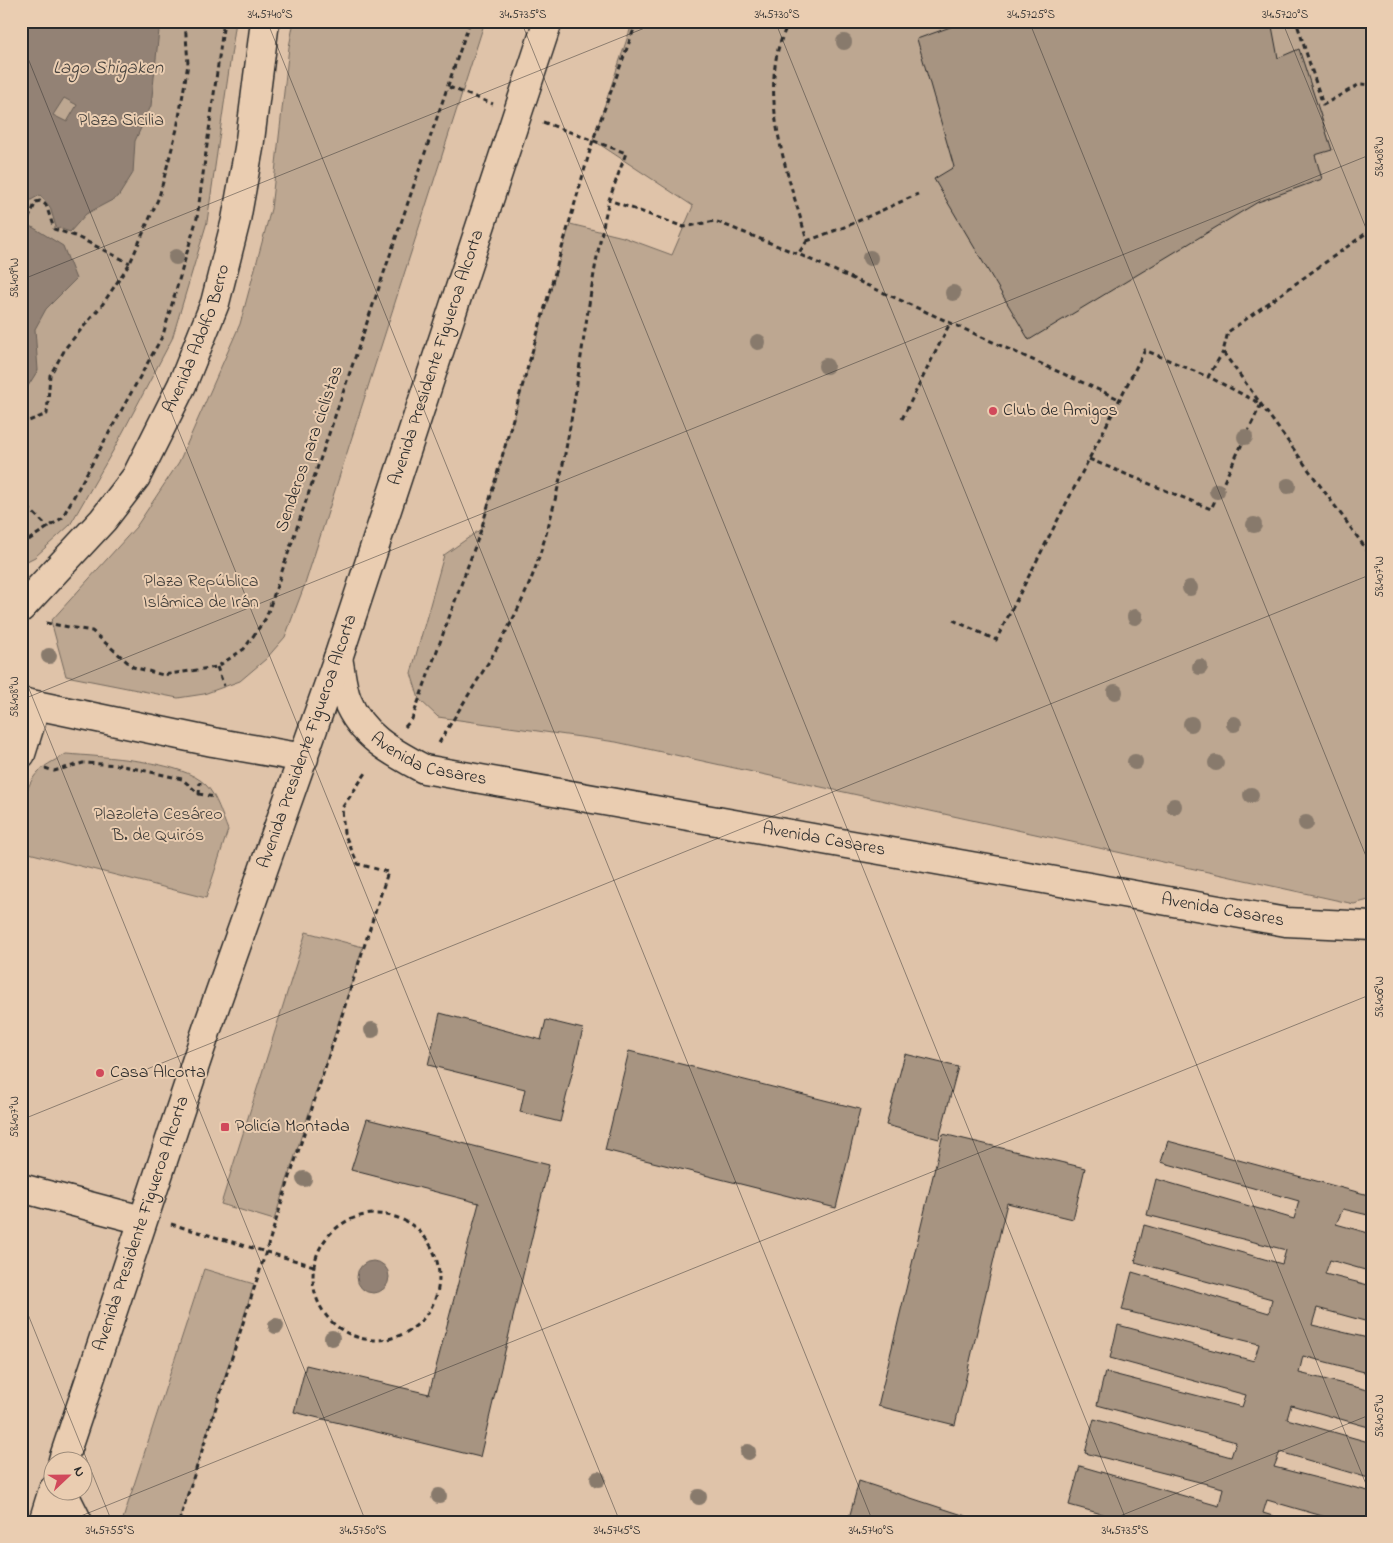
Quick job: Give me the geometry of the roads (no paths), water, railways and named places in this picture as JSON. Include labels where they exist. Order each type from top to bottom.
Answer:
[{"type":"main road","name":"Avenida Adolfo Berro","points":[[31,615],[70,553],[103,520],[136,477],[174,402],[215,303],[236,220],[249,148],[266,21]]},
{"type":"main road","name":"Avenida Presidente Figueroa Alcorta","points":[[66,1450],[208,1026],[338,658],[548,21]]},
{"type":"main road","name":"Avenida Casares","points":[[338,658],[346,700],[363,729],[387,749],[424,769],[1286,922],[1372,926]]},
{"type":"main road","points":[[29,760],[29,704],[304,758]]},
{"type":"main road","points":[[21,1188],[143,1218]]},
{"type":"main road","points":[[43,1522],[50,1500]]},
{"type":"main road","points":[[67,1500],[78,1522]]},
{"type":"water","name":"Lago Shigaken","points":[[21,21],[160,21],[151,106],[135,141],[133,173],[118,197],[86,214],[70,232],[56,227],[50,207],[40,195],[31,200],[25,211],[21,212],[21,141],[25,120],[21,113],[21,48],[23,47]],"holes":[[[64,98],[77,105],[67,122],[53,115]]]},
{"type":"water","points":[[21,223],[34,228],[63,246],[76,279],[46,309],[35,329],[38,370],[23,394],[21,394]]},
{"type":"water","points":[[373,1261],[379,1262],[384,1266],[388,1271],[388,1283],[384,1288],[379,1292],[373,1293],[367,1292],[362,1288],[358,1283],[357,1277],[358,1271],[362,1266],[367,1262]]},
{"type":"place","name":"Club de Amigos","points":[[993,411]]},
{"type":"place","name":"Casa Alcorta","points":[[100,1073]]},
{"type":"place","name":"Policía Montada","points":[[225,1127]]},
{"type":"park label","name":"Plaza Sicilia","points":[[121,121]]},
{"type":"park label","name":"Plaza República Islámica de Irán","points":[[201,592]]},
{"type":"park label","name":"Plazoleta Cesáreo B. de Quirós","points":[[158,825]]}]
